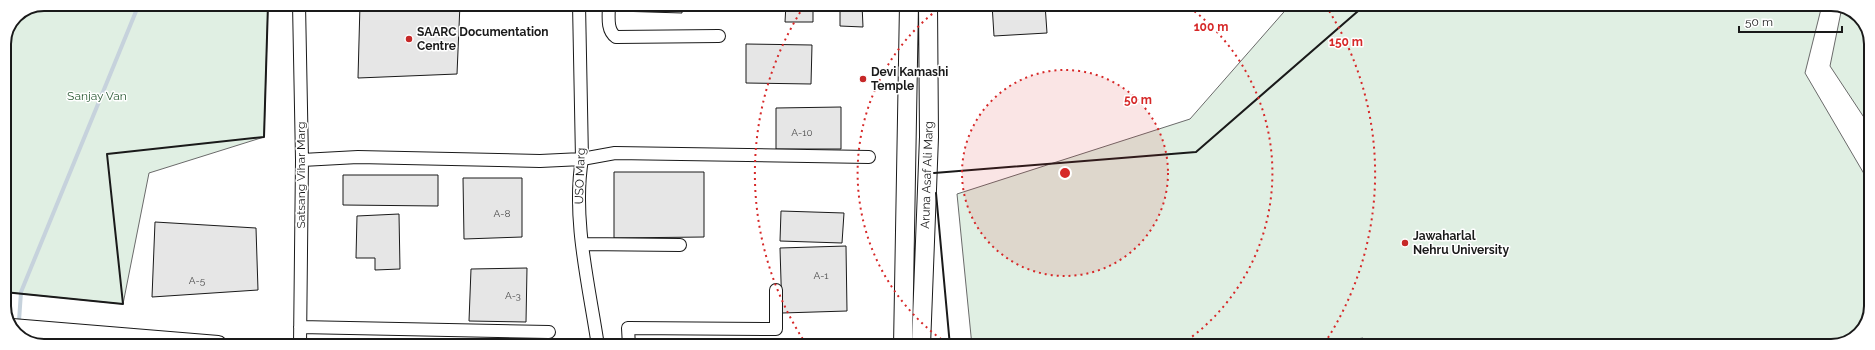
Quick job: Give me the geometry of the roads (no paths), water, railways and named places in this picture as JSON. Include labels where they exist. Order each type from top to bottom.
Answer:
[{"type":"main road","name":"Aruna Asaf Ali Marg","points":[[903,339],[909,11]]},
{"type":"main road","name":"Aruna Asaf Ali Marg","points":[[921,339],[929,137],[928,11]]},
{"type":"main road","points":[[20,329],[145,339]]},
{"type":"street","name":"Satsang Vihar Marg","points":[[299,11],[302,160],[300,339]]},
{"type":"street","name":"USO Marg","points":[[579,11],[582,158],[579,176],[578,202],[597,339]]},
{"type":"street","points":[[609,11],[609,30],[611,34],[616,37],[719,36]]},
{"type":"street","points":[[907,137],[929,137]]},
{"type":"street","points":[[302,160],[358,157],[540,161],[582,158],[615,153],[869,157]]},
{"type":"street","points":[[583,244],[680,245]]},
{"type":"street","points":[[629,339],[628,328],[776,329],[776,290]]},
{"type":"street","points":[[300,327],[549,332]]},
{"type":"waterway","points":[[19,321],[21,292],[136,11]]},
{"type":"place","name":"SAARC Documentation Centre","points":[[409,39]]},
{"type":"place","name":"Devi Kamashi Temple","points":[[863,79]]},
{"type":"place","name":"Jawaharlal Nehru University","points":[[1405,243]]},
{"type":"park label","name":"Sanjay Van","points":[[97,96]]}]
